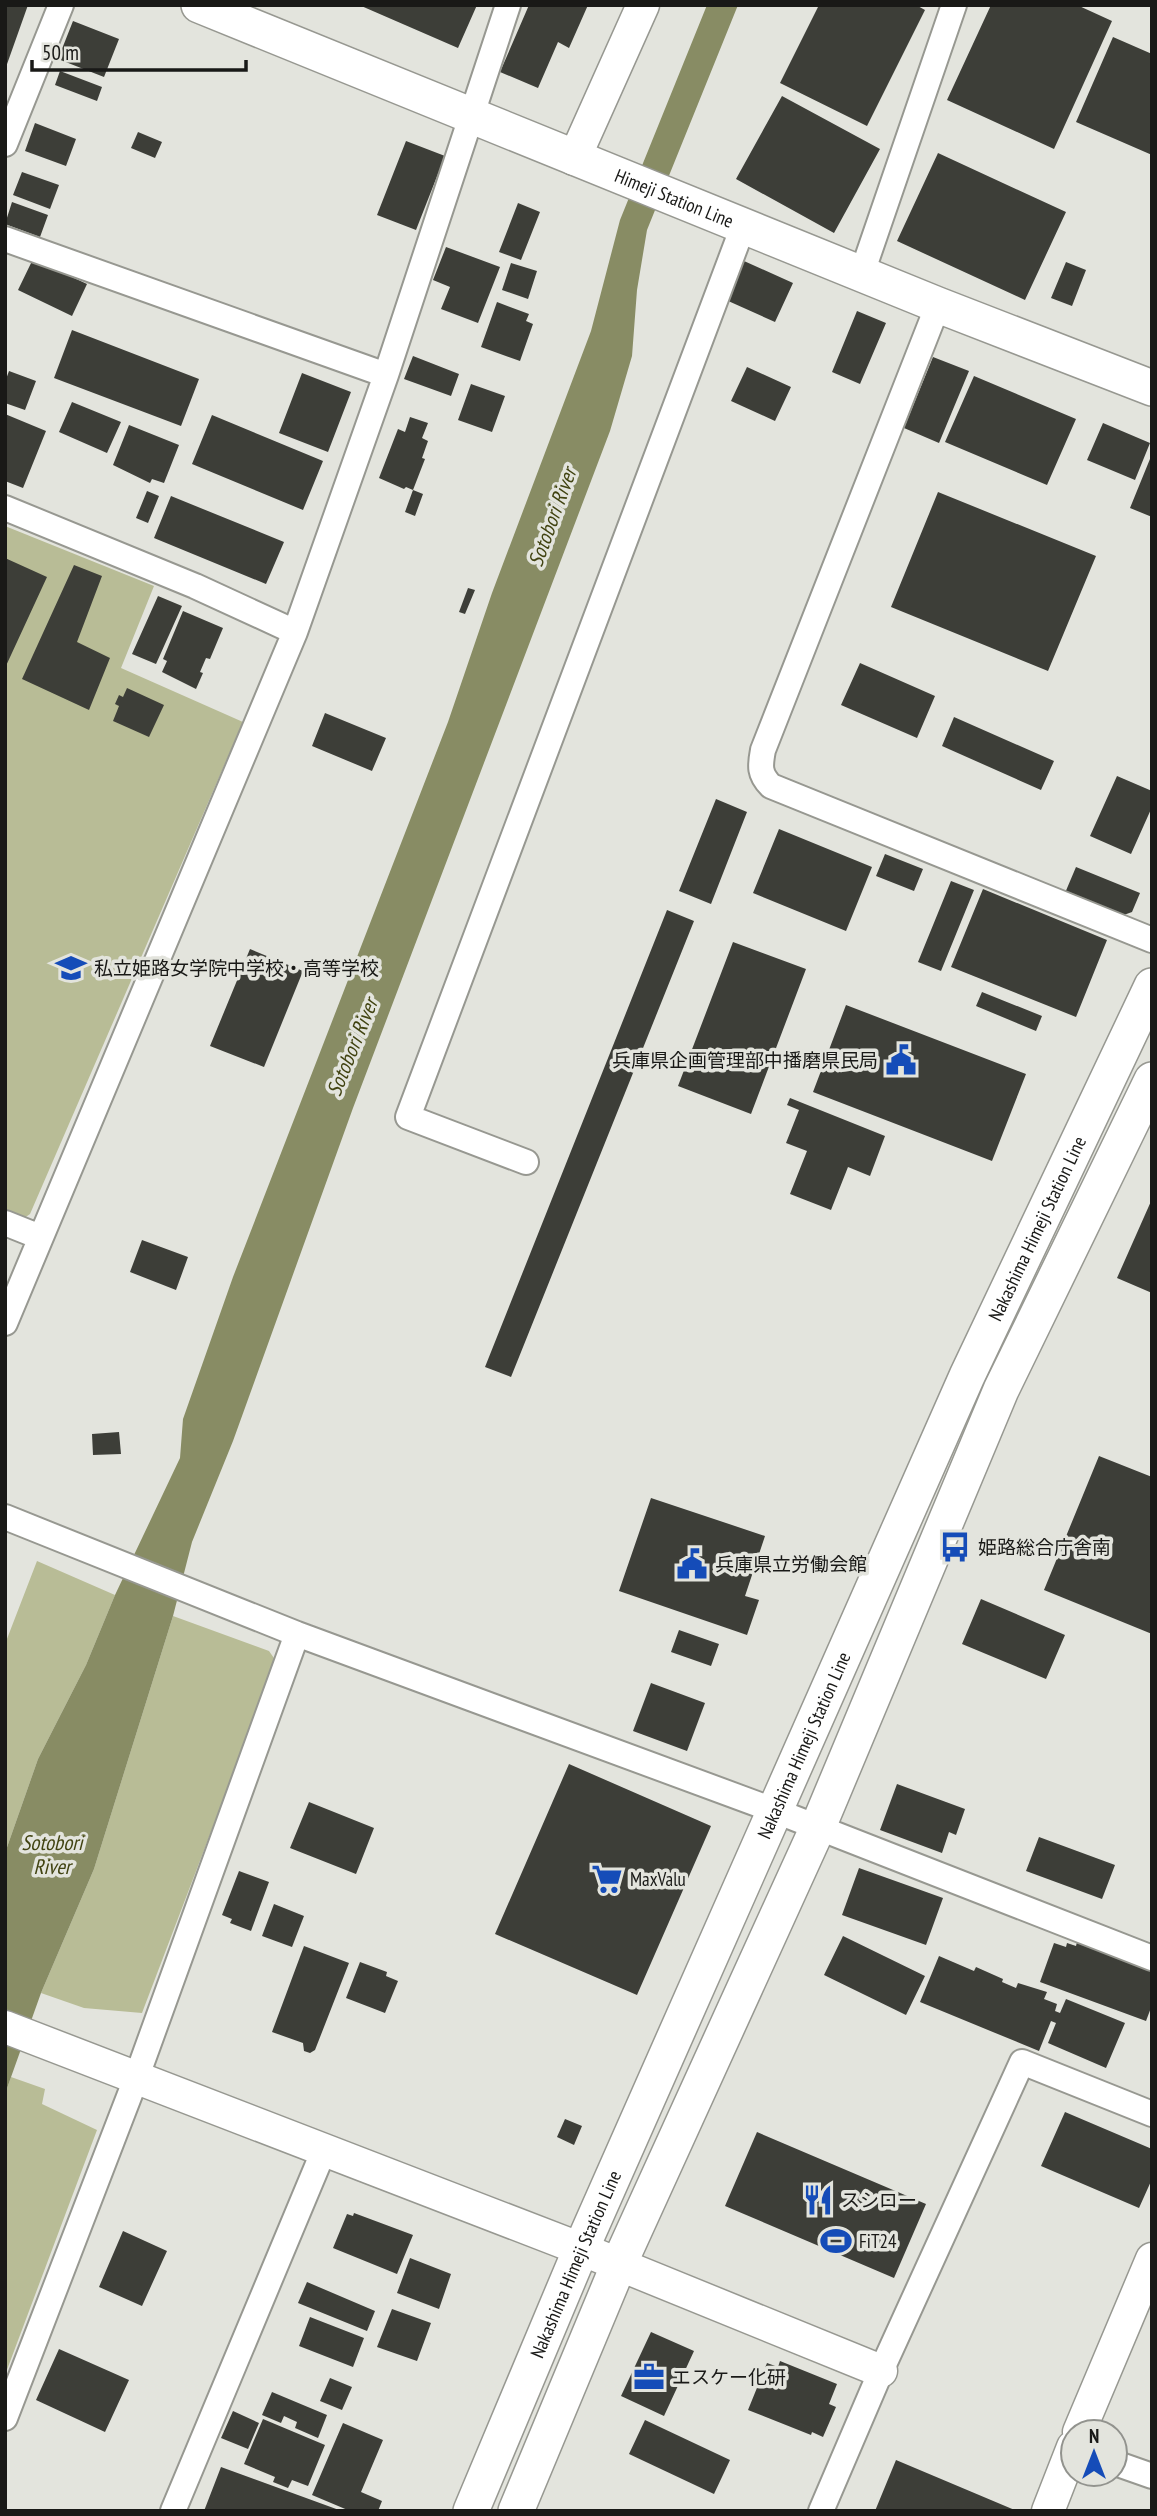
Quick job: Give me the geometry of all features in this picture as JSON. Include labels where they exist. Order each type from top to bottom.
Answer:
[{"type":"main road","name":"Himeji Station Line","points":[[199,5],[574,159],[744,224],[938,305],[1152,388]]},
{"type":"main road","name":"Nakashima Himeji Station Line","points":[[471,2511],[581,2249],[967,1376],[1152,986]]},
{"type":"main road","name":"Nakashima Himeji Station Line","points":[[516,2511],[619,2264],[818,1827],[1001,1390],[1152,1080]]},
{"type":"street","points":[[5,144],[61,5]]},
{"type":"street","points":[[5,1323],[295,632],[386,375],[508,5]]},
{"type":"street","points":[[574,159],[643,5]]},
{"type":"street","points":[[862,273],[954,5]]},
{"type":"street","points":[[526,1162],[408,1116],[744,224]]},
{"type":"street","points":[[5,239],[386,375]]},
{"type":"street","points":[[938,305],[763,750],[760,767],[763,778],[771,786],[1152,940]]},
{"type":"street","points":[[5,508],[195,586],[295,632]]},
{"type":"street","points":[[5,1223],[40,1237]]},
{"type":"street","points":[[5,1517],[206,1599],[776,1811],[1152,1958]]},
{"type":"street","points":[[5,2418],[137,2076],[298,1634]]},
{"type":"street","points":[[5,2026],[581,2249],[881,2371]]},
{"type":"street","points":[[821,2511],[881,2371],[1022,2063],[1152,2114]]},
{"type":"street","points":[[173,2511],[324,2150]]},
{"type":"street","points":[[1085,2418],[1152,2259]]},
{"type":"street","points":[[1129,2468],[1152,2476]]},
{"type":"street","points":[[1048,2511],[1059,2483]]},
{"type":"shaded area","name":"私立姫路女学院中学校・高等学校","points":[[5,526],[154,586],[121,668],[243,722],[30,1214],[20,1221],[5,1215]]},
{"type":"shaded area","points":[[37,1561],[115,1595],[86,1665],[38,1759],[5,1853],[5,1644]]},
{"type":"shaded area","points":[[173,1616],[269,1651],[276,1661],[142,2013],[84,2008],[41,1993],[94,1869]]},
{"type":"shaded area","points":[[11,2077],[45,2089],[42,2104],[97,2130],[5,2375],[5,2094]]},
{"type":"water","name":"Sotobori River","points":[[707,5],[738,5],[647,230],[637,290],[632,356],[610,431],[353,1108],[233,1441],[192,1542],[173,1616],[94,1869],[41,1993],[5,2094],[5,1853],[38,1759],[86,1665],[115,1595],[180,1458],[183,1419],[233,1277],[448,722],[492,593],[591,331],[620,220]]},
{"type":"building","points":[[5,5],[28,5],[6,67],[5,67]]},
{"type":"building","points":[[359,5],[477,5],[458,48]]},
{"type":"building","points":[[529,5],[588,5],[569,48],[558,42],[538,88],[500,72]]},
{"type":"building","points":[[819,5],[916,5],[925,10],[867,126],[780,83]]},
{"type":"building","points":[[991,5],[1077,5],[1112,21],[1054,149],[947,100]]},
{"type":"building","points":[[73,21],[119,39],[104,77],[58,59]]},
{"type":"building","points":[[1113,37],[1152,54],[1152,155],[1076,122]]},
{"type":"building","points":[[60,71],[102,87],[97,101],[55,85]]},
{"type":"building","points":[[782,96],[880,149],[834,233],[736,179]]},
{"type":"building","points":[[35,123],[76,139],[66,166],[25,151]]},
{"type":"building","points":[[138,132],[162,142],[155,158],[131,148]]},
{"type":"building","points":[[406,141],[445,156],[416,230],[377,215]]},
{"type":"building","points":[[938,153],[1066,212],[1025,300],[897,241]]},
{"type":"building","points":[[22,172],[59,185],[50,209],[13,195]]},
{"type":"building","points":[[12,202],[48,215],[40,237],[5,224]]},
{"type":"building","points":[[518,203],[540,212],[521,260],[499,252]]},
{"type":"building","points":[[446,247],[500,267],[478,323],[441,309],[450,287],[433,280]]},
{"type":"building","points":[[33,259],[87,284],[72,316],[18,290]]},
{"type":"building","points":[[744,261],[793,283],[775,322],[726,300]]},
{"type":"building","points":[[1066,262],[1086,270],[1072,306],[1051,298]]},
{"type":"building","points":[[511,263],[537,271],[528,299],[502,290]]},
{"type":"building","points":[[497,302],[529,314],[526,321],[533,324],[520,361],[481,347]]},
{"type":"building","points":[[857,311],[886,323],[860,384],[832,372]]},
{"type":"building","points":[[72,330],[199,379],[181,426],[54,378]]},
{"type":"building","points":[[413,356],[459,374],[451,396],[404,379]]},
{"type":"building","points":[[933,357],[969,371],[939,443],[904,428]]},
{"type":"building","points":[[747,367],[791,387],[775,421],[731,401]]},
{"type":"building","points":[[9,371],[36,381],[25,410],[5,403],[5,382]]},
{"type":"building","points":[[302,373],[351,392],[328,452],[279,433]]},
{"type":"building","points":[[974,376],[1076,419],[1047,485],[945,442]]},
{"type":"building","points":[[471,384],[505,396],[492,432],[458,420]]},
{"type":"building","points":[[72,402],[121,422],[107,453],[59,432]]},
{"type":"building","points":[[5,414],[46,431],[23,488],[5,481]]},
{"type":"building","points":[[212,415],[323,461],[303,510],[192,464]]},
{"type":"building","points":[[410,417],[428,423],[422,438],[428,441],[422,458],[425,459],[413,490],[379,478],[398,429],[405,432]]},
{"type":"building","points":[[1103,423],[1150,443],[1135,480],[1087,460]]},
{"type":"building","points":[[129,425],[179,445],[164,483],[152,479],[150,483],[113,465]]},
{"type":"building","points":[[1152,454],[1152,517],[1130,508]]},
{"type":"building","points":[[413,490],[423,494],[415,516],[405,512]]},
{"type":"building","points":[[147,491],[159,496],[148,523],[136,518]]},
{"type":"building","points":[[938,492],[1096,556],[1048,671],[891,607]]},
{"type":"building","points":[[171,496],[284,542],[266,584],[154,538]]},
{"type":"building","points":[[5,558],[47,577],[5,668]]},
{"type":"building","points":[[74,565],[102,576],[77,642],[110,658],[89,710],[22,679]]},
{"type":"building","points":[[468,588],[475,590],[465,614],[459,612]]},
{"type":"building","points":[[158,596],[182,606],[156,664],[132,654]]},
{"type":"building","points":[[183,611],[223,628],[210,659],[206,658],[196,689],[162,672],[167,661],[163,659]]},
{"type":"building","points":[[860,663],[935,696],[917,738],[841,705]]},
{"type":"building","points":[[127,688],[164,705],[149,737],[113,721],[119,706],[115,704],[119,695],[123,697]]},
{"type":"building","points":[[325,713],[386,738],[372,771],[312,746]]},
{"type":"building","points":[[954,717],[1054,761],[1041,790],[942,746]]},
{"type":"building","points":[[1117,776],[1152,791],[1152,807],[1131,854],[1090,836]]},
{"type":"building","points":[[716,799],[747,812],[711,904],[679,891]]},
{"type":"building","points":[[779,829],[872,867],[846,931],[753,893]]},
{"type":"building","points":[[885,854],[923,869],[914,891],[876,876]]},
{"type":"building","points":[[1076,867],[1140,893],[1132,912],[1121,916],[1065,893]]},
{"type":"building","points":[[951,881],[974,890],[941,971],[918,962]]},
{"type":"building","points":[[983,889],[1107,940],[1076,1017],[951,967]]},
{"type":"building","points":[[667,910],[694,921],[511,1377],[485,1367]]},
{"type":"building","points":[[733,942],[806,969],[751,1114],[678,1086]]},
{"type":"building","points":[[250,949],[303,971],[264,1067],[210,1046]]},
{"type":"building","points":[[982,992],[1042,1016],[1036,1031],[976,1006]]},
{"type":"building","points":[[846,1005],[1026,1074],[992,1161],[813,1092]]},
{"type":"building","points":[[790,1098],[885,1136],[870,1176],[848,1167],[831,1210],[790,1194],[807,1151],[786,1143],[799,1110],[787,1105]]},
{"type":"building","points":[[1152,1199],[1152,1293],[1117,1278]]},
{"type":"building","points":[[142,1240],[188,1257],[176,1290],[130,1272]]},
{"type":"building","points":[[119,1432],[121,1454],[93,1455],[92,1434]]},
{"type":"building","points":[[1099,1456],[1152,1477],[1152,1634],[1044,1590]]},
{"type":"building","name":"兵庫県立労働会館","points":[[651,1498],[765,1536],[745,1596],[759,1600],[747,1635],[619,1591]]},
{"type":"building","points":[[981,1599],[1065,1635],[1046,1679],[962,1644]]},
{"type":"building","points":[[679,1630],[719,1644],[711,1666],[671,1652]]},
{"type":"building","points":[[651,1683],[705,1703],[687,1751],[633,1731]]},
{"type":"building","points":[[569,1764],[711,1826],[637,1995],[495,1934]]},
{"type":"building","points":[[897,1784],[965,1809],[956,1835],[949,1832],[942,1853],[880,1830]]},
{"type":"building","points":[[309,1802],[374,1828],[356,1874],[290,1848]]},
{"type":"building","points":[[1039,1837],[1115,1865],[1102,1899],[1026,1871]]},
{"type":"building","points":[[859,1868],[943,1898],[926,1945],[842,1915]]},
{"type":"building","points":[[239,1871],[269,1882],[251,1931],[230,1923],[232,1919],[222,1915]]},
{"type":"building","points":[[274,1904],[304,1916],[292,1947],[262,1936]]},
{"type":"building","points":[[843,1936],[925,1976],[906,2015],[824,1975]]},
{"type":"building","points":[[1077,1942],[1152,1970],[1152,2005],[1146,2021],[1040,1982],[1054,1943],[1066,1947],[1067,1943],[1076,1946]]},
{"type":"building","points":[[304,1946],[349,1963],[315,2050],[310,2053],[304,2051],[303,2043],[272,2032]]},
{"type":"building","points":[[939,1956],[974,1971],[976,1967],[1016,1988],[1018,1983],[1047,1992],[1044,1999],[1057,2004],[1055,2011],[1060,2013],[1066,1999],[1125,2023],[1106,2068],[1048,2043],[1056,2023],[1051,2021],[1039,2051],[920,2002]]},
{"type":"building","points":[[360,1962],[387,1972],[386,1976],[398,1981],[385,2013],[346,1998]]},
{"type":"building","points":[[1065,2112],[1152,2149],[1152,2179],[1139,2208],[1041,2166]]},
{"type":"building","points":[[565,2119],[582,2126],[574,2145],[557,2137]]},
{"type":"building","points":[[757,2132],[926,2204],[894,2278],[725,2206]]},
{"type":"building","points":[[354,2213],[413,2235],[397,2274],[333,2248],[347,2214],[353,2216]]},
{"type":"building","points":[[123,2231],[167,2251],[142,2306],[99,2287]]},
{"type":"building","points":[[410,2258],[451,2274],[439,2309],[397,2293]]},
{"type":"building","points":[[307,2282],[375,2311],[367,2331],[298,2303]]},
{"type":"building","points":[[392,2309],[431,2323],[417,2361],[377,2347]]},
{"type":"building","points":[[310,2317],[364,2338],[353,2367],[299,2346]]},
{"type":"building","points":[[651,2332],[694,2351],[664,2416],[621,2396]]},
{"type":"building","points":[[59,2349],[129,2380],[105,2432],[36,2400]]},
{"type":"building","points":[[780,2361],[837,2384],[829,2404],[836,2407],[823,2437],[812,2432],[811,2435],[748,2410],[767,2363],[778,2367]]},
{"type":"building","points":[[330,2378],[352,2387],[342,2410],[320,2401]]},
{"type":"building","points":[[272,2392],[327,2415],[318,2438],[295,2428],[297,2422],[284,2416],[281,2423],[262,2415]]},
{"type":"building","points":[[233,2411],[259,2423],[248,2449],[221,2438]]},
{"type":"building","points":[[263,2419],[325,2445],[308,2486],[292,2480],[288,2488],[273,2482],[275,2477],[244,2464]]},
{"type":"building","points":[[645,2420],[730,2460],[714,2494],[629,2454]]},
{"type":"building","points":[[343,2423],[383,2440],[361,2492],[382,2501],[378,2511],[350,2511],[312,2495]]},
{"type":"building","points":[[896,2460],[1017,2511],[875,2511]]},
{"type":"building","points":[[221,2467],[339,2510],[339,2511],[204,2511]]},
{"type":"place","name":"私立姫路女学院中学校・高等学校","points":[[71,968]]},
{"type":"place","name":"兵庫県企画管理部中播磨県民局","points":[[901,1060]]},
{"type":"place","name":"姫路総合庁舎南","points":[[955,1547]]},
{"type":"place","name":"兵庫県立労働会館","points":[[692,1564]]},
{"type":"place","name":"MaxValu","points":[[607,1879]]},
{"type":"place","name":"スシロー","points":[[818,2200]]},
{"type":"place","name":"FiT24","points":[[836,2241]]},
{"type":"place","name":"エスケー化研","points":[[649,2377]]}]
